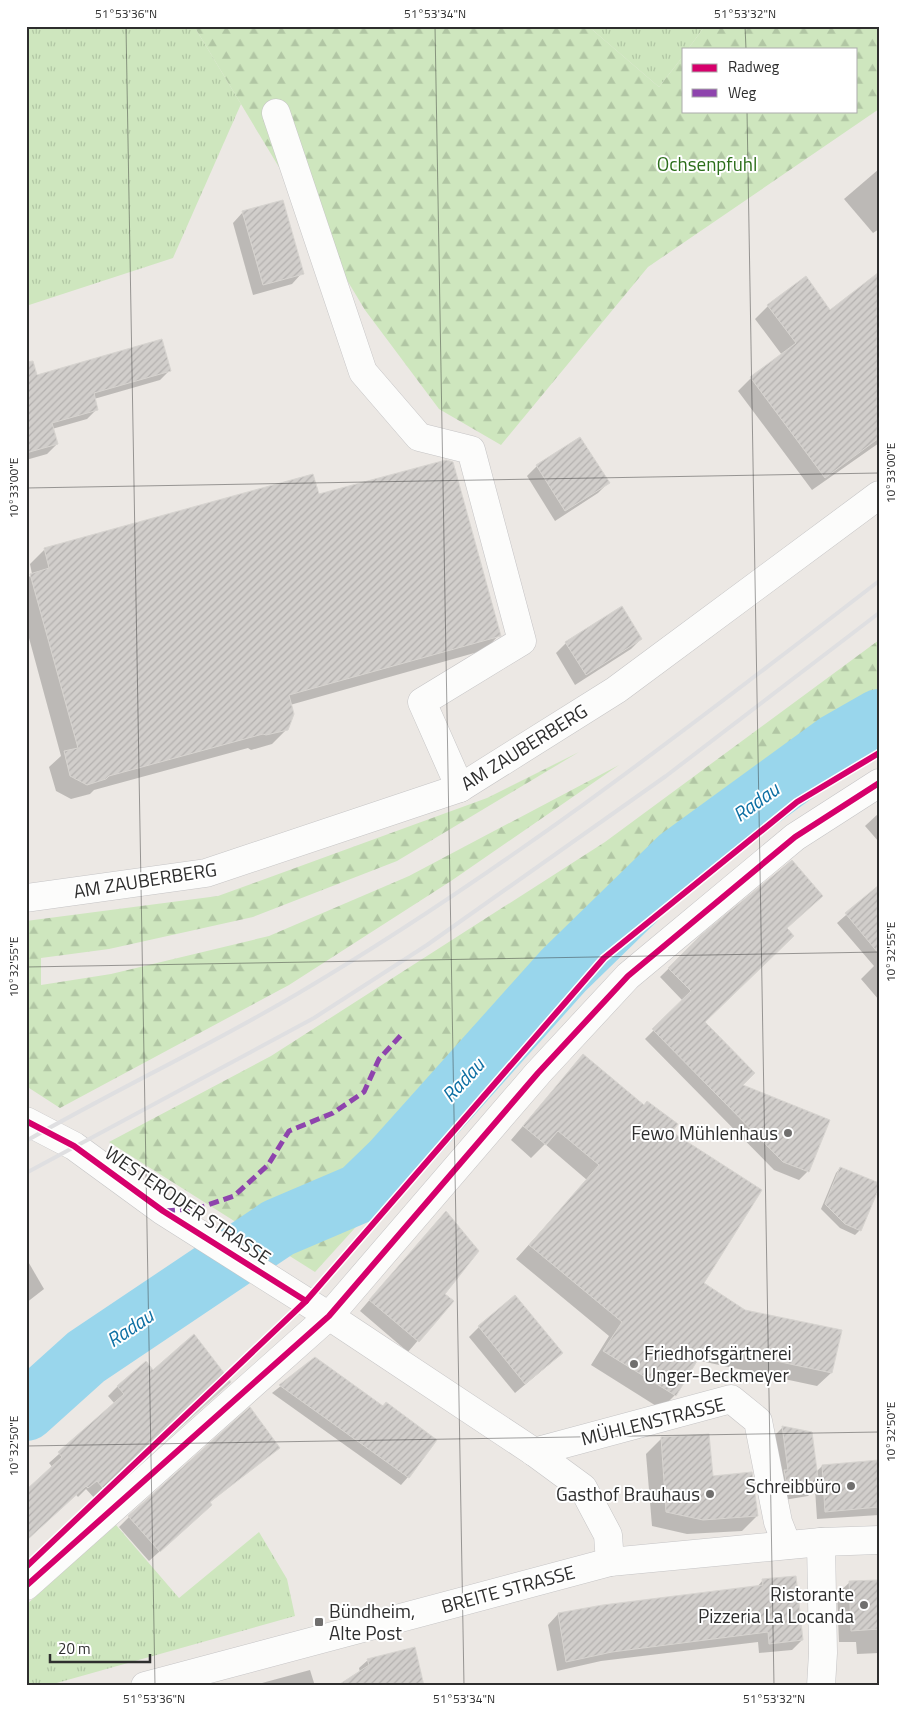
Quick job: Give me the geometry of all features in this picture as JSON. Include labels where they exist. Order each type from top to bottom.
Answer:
[{"type":"street","points":[[276,113],[363,372],[419,437],[471,450],[474,460],[522,641],[422,702],[460,788]]},
{"type":"street","name":"AM ZAUBERBERG","points":[[26,898],[206,873],[460,788],[616,690],[879,495]]},
{"type":"street","points":[[26,1586],[329,1316],[538,1073],[628,976],[795,837],[879,783]]},
{"type":"street","name":"WESTERODER STRASSE","points":[[26,1121],[74,1146],[163,1211],[329,1316],[534,1452],[583,1488],[608,1535],[610,1562]]},
{"type":"street","name":"MÜHLENSTRASSE","points":[[534,1452],[732,1399],[758,1421],[778,1522],[787,1545]]},
{"type":"street","name":"BREITE STRASSE","points":[[146,1686],[610,1562],[821,1542],[879,1540]]},
{"type":"street","points":[[821,1542],[824,1653],[821,1686]]},
{"type":"green space","points":[[26,26],[194,26],[241,104],[173,258],[26,306]]},
{"type":"green space","name":"Ochsenpfuhl","points":[[194,26],[588,26],[659,87],[682,58],[682,112],[858,112],[858,48],[689,48],[705,26],[879,26],[879,109],[648,267],[501,445],[439,409],[365,310]]},
{"type":"green space","points":[[588,26],[705,26],[689,48],[682,48],[682,58],[659,87]]},
{"type":"green space","points":[[879,640],[879,738],[799,788],[638,916],[315,1272],[109,1142],[271,1056],[605,842]]},
{"type":"green space","points":[[579,752],[397,861],[253,917],[109,949],[41,958],[41,985],[111,974],[269,936],[409,876],[619,765],[451,881],[289,985],[60,1108],[26,1086],[26,921],[218,896],[487,798]]},
{"type":"green space","points":[[116,1525],[179,1598],[259,1532],[287,1579],[295,1616],[46,1686],[26,1686],[26,1605]]},
{"type":"building","points":[[283,200],[304,274],[263,285],[242,211]]},
{"type":"building","points":[[879,272],[879,438],[825,478],[750,377],[796,343],[767,305],[806,276],[830,310]]},
{"type":"building","points":[[162,339],[171,371],[94,393],[98,410],[52,423],[58,444],[26,453],[26,362],[33,361],[37,375]]},
{"type":"building","points":[[580,437],[610,483],[565,511],[536,465]]},
{"type":"building","points":[[446,460],[453,462],[501,636],[289,695],[294,714],[288,730],[263,734],[109,776],[106,779],[87,785],[70,776],[64,751],[78,748],[30,574],[49,568],[44,548],[313,474],[319,494]]},
{"type":"building","points":[[622,606],[642,639],[586,675],[565,642]]},
{"type":"building","points":[[792,860],[823,896],[787,928],[794,936],[705,1022],[755,1073],[743,1085],[830,1120],[809,1172],[783,1162],[652,1029],[691,991],[668,968],[701,935]]},
{"type":"building","points":[[879,885],[879,954],[845,913]]},
{"type":"building","points":[[583,1054],[644,1105],[647,1101],[678,1124],[672,1132],[762,1190],[704,1283],[745,1310],[842,1330],[832,1373],[706,1346],[676,1396],[603,1351],[622,1322],[529,1245],[599,1165],[558,1131],[546,1145],[523,1126]]},
{"type":"building","points":[[840,1167],[879,1183],[879,1188],[861,1231],[845,1224],[825,1204]]},
{"type":"building","points":[[446,1211],[479,1251],[445,1294],[454,1301],[419,1342],[369,1300]]},
{"type":"building","points":[[515,1295],[563,1353],[525,1384],[478,1326]]},
{"type":"building","points":[[194,1334],[231,1382],[107,1493],[97,1481],[88,1488],[86,1486],[26,1541],[26,1490],[62,1457],[58,1452],[124,1394],[117,1386],[146,1361],[153,1370]]},
{"type":"building","points":[[315,1357],[383,1406],[386,1402],[437,1440],[409,1478],[279,1385]]},
{"type":"building","points":[[250,1407],[280,1448],[210,1502],[212,1505],[160,1552],[128,1516]]},
{"type":"building","points":[[782,1426],[812,1432],[819,1486],[788,1492],[784,1470],[788,1470]]},
{"type":"building","name":"Gasthof Brauhaus","points":[[709,1434],[713,1476],[752,1472],[758,1516],[703,1520],[666,1512],[661,1437]]},
{"type":"building","name":"Schreibbüro","points":[[879,1460],[879,1507],[825,1512],[822,1465]]},
{"type":"building","points":[[796,1576],[803,1640],[769,1644],[768,1632],[612,1652],[566,1662],[558,1613],[603,1605],[763,1585],[762,1579]]},
{"type":"building","name":"Ristorante Pizzeria La Locanda","points":[[879,1580],[879,1629],[851,1631],[849,1581]]},
{"type":"building","points":[[415,1647],[424,1686],[337,1686],[369,1665],[367,1659]]},
{"type":"waterway","name":"Radau","points":[[26,1411],[86,1357],[278,1228],[360,1193],[392,1162],[564,970],[679,858],[837,743],[879,719]]},
{"type":"railway","points":[[26,1141],[264,1013],[448,899],[522,848],[738,690],[879,581]]},
{"type":"railway","points":[[26,1173],[314,1018],[427,945],[666,776],[879,613]]},
{"type":"marked path","points":[[165,1211],[199,1208],[234,1196],[268,1165],[289,1131],[333,1113],[364,1092],[379,1059],[403,1033]]},
{"type":"cycle path","points":[[26,1567],[306,1301],[604,958],[797,802],[879,753]]},
{"type":"cycle path","points":[[26,1586],[329,1316],[538,1073],[628,976],[795,837],[879,783]]},
{"type":"cycle path","points":[[26,1121],[74,1146],[163,1211],[306,1301]]},
{"type":"place","name":"Fewo Mühlenhaus","points":[[788,1133]]},
{"type":"place","name":"Friedhofsgärtnerei Unger-Beckmeyer","points":[[634,1364]]},
{"type":"place","name":"Schreibbüro","points":[[851,1486]]},
{"type":"place","name":"Gasthof Brauhaus","points":[[710,1494]]},
{"type":"place","name":"Ristorante Pizzeria La Locanda","points":[[864,1605]]},
{"type":"place","name":"Bündheim, Alte Post","points":[[319,1622]]}]
